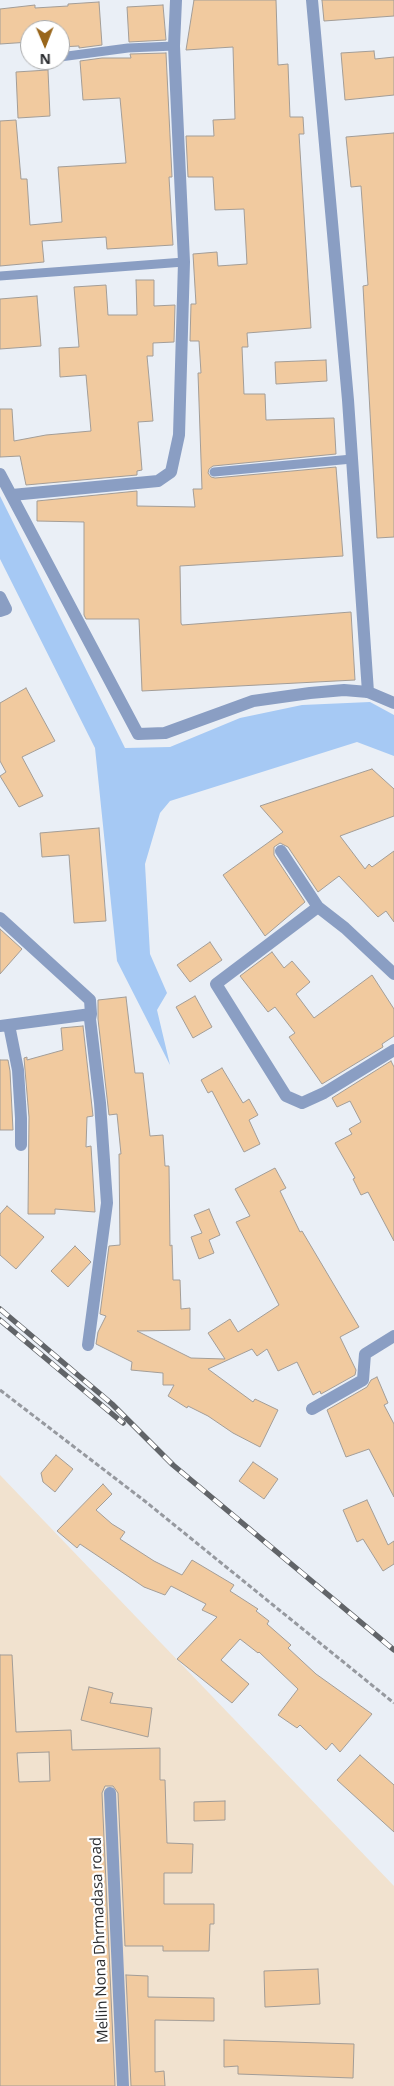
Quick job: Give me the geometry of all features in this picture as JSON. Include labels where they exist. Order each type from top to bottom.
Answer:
[{"type":"street","points":[[12,495],[158,481],[171,472],[180,435],[184,262],[174,46],[176,0]]},
{"type":"street","points":[[312,0],[352,459],[368,692]]},
{"type":"street","points":[[0,474],[138,734],[165,733],[253,701],[310,693],[344,690],[368,692],[394,703]]},
{"type":"street","points":[[0,597],[6,608],[0,611]]},
{"type":"street","points":[[281,851],[318,907],[345,928],[394,974]]},
{"type":"street","points":[[318,907],[216,984],[286,1096],[302,1103],[324,1093],[394,1050]]},
{"type":"street","points":[[0,918],[90,1000],[90,1019],[100,1104],[107,1204],[88,1345]]},
{"type":"street","points":[[21,1145],[22,1118],[18,1070],[4,1025],[91,1014]]},
{"type":"street","points":[[312,1409],[363,1380],[365,1354],[394,1336]]},
{"type":"street","name":"Mellin Nona Dhrmadasa road","points":[[110,1793],[123,2086]]},
{"type":"lane","points":[[70,56],[128,48],[174,46]]},
{"type":"lane","points":[[0,276],[184,262]]},
{"type":"lane","points":[[214,472],[352,459]]},
{"type":"path","points":[[0,1390],[146,1502],[394,1703]]},
{"type":"shaded area","points":[[0,1475],[394,1886],[394,2086],[0,2086]]},
{"type":"water","points":[[0,496],[125,748],[170,747],[240,718],[302,705],[370,702],[394,715],[394,756],[357,742],[170,801],[160,813],[145,864],[150,954],[167,993],[157,1010],[170,1065],[117,961],[95,748],[0,559]]},
{"type":"building","points":[[194,0],[276,0],[278,65],[288,64],[290,117],[303,117],[304,134],[299,134],[311,328],[247,333],[248,347],[242,347],[244,394],[265,394],[266,420],[334,418],[336,454],[213,466],[209,469],[208,473],[211,477],[215,478],[336,467],[343,556],[180,566],[181,623],[182,625],[351,612],[355,680],[142,691],[139,619],[86,619],[84,615],[84,522],[37,521],[37,501],[137,491],[137,506],[195,507],[193,489],[202,489],[198,373],[201,373],[199,341],[190,341],[191,304],[196,304],[193,254],[217,252],[218,266],[247,264],[244,209],[215,210],[213,177],[188,177],[186,136],[214,136],[213,120],[235,119],[233,47],[186,50]]},
{"type":"building","points":[[322,0],[394,0],[394,16],[324,21]]},
{"type":"building","points":[[99,2],[102,45],[79,48],[79,46],[70,46],[70,20],[20,20],[20,43],[0,44],[0,9],[35,5],[35,8],[68,6],[68,4]]},
{"type":"building","points":[[163,5],[166,40],[129,42],[127,7]]},
{"type":"building","points":[[374,51],[375,59],[394,57],[394,95],[345,100],[341,53]]},
{"type":"building","points":[[166,53],[172,177],[169,177],[173,245],[107,249],[106,237],[42,241],[44,262],[0,266],[0,121],[16,120],[21,179],[27,179],[30,225],[62,222],[58,167],[126,163],[120,98],[83,100],[80,61],[102,58],[131,58],[130,54]]},
{"type":"building","points":[[48,70],[50,116],[18,118],[16,72]]},
{"type":"building","points":[[394,133],[394,537],[377,538],[363,286],[368,285],[361,186],[351,187],[346,137]]},
{"type":"building","points":[[136,280],[154,280],[154,306],[175,305],[174,342],[153,343],[153,356],[147,356],[153,421],[138,422],[142,470],[137,471],[137,475],[26,485],[20,456],[0,457],[0,409],[12,409],[14,441],[46,435],[91,431],[86,375],[60,377],[59,348],[79,347],[74,287],[106,285],[108,315],[137,315]]},
{"type":"building","points":[[37,296],[41,346],[0,349],[0,299]]},
{"type":"building","points":[[326,360],[327,381],[276,384],[275,362]]},
{"type":"building","points":[[26,688],[55,741],[22,757],[43,796],[19,807],[0,776],[6,772],[0,761],[0,703]]},
{"type":"building","points":[[372,769],[394,789],[394,816],[340,836],[365,869],[369,864],[372,867],[394,851],[394,922],[386,911],[378,917],[339,876],[318,892],[288,847],[280,843],[274,847],[274,855],[305,902],[265,936],[223,875],[283,832],[260,806]]},
{"type":"building","points":[[99,828],[106,921],[74,923],[69,855],[42,857],[40,833]]},
{"type":"building","points":[[0,929],[22,949],[0,974]]},
{"type":"building","points":[[210,942],[222,960],[190,982],[177,965]]},
{"type":"building","points":[[272,952],[284,968],[292,961],[310,982],[296,994],[314,1018],[372,975],[394,1009],[394,1036],[382,1044],[383,1047],[322,1084],[289,1037],[295,1033],[275,1007],[268,1012],[240,976]]},
{"type":"building","points":[[195,996],[212,1027],[193,1038],[176,1007]]},
{"type":"building","points":[[126,997],[135,1073],[143,1073],[150,1136],[163,1135],[165,1166],[169,1166],[170,1246],[172,1245],[173,1280],[180,1280],[181,1309],[190,1308],[190,1330],[137,1331],[191,1358],[225,1359],[208,1333],[230,1319],[238,1332],[279,1305],[236,1222],[250,1216],[235,1189],[275,1168],[286,1188],[280,1191],[300,1232],[302,1231],[359,1327],[340,1337],[356,1370],[355,1375],[321,1394],[320,1391],[313,1395],[297,1362],[278,1371],[267,1349],[257,1356],[252,1349],[208,1369],[253,1402],[255,1399],[278,1410],[260,1447],[233,1433],[208,1416],[188,1406],[187,1408],[168,1396],[174,1385],[163,1385],[163,1373],[131,1370],[132,1362],[96,1344],[98,1332],[106,1316],[100,1314],[109,1246],[120,1245],[119,1154],[121,1154],[117,1114],[109,1115],[98,1019],[98,1000]]},
{"type":"building","points":[[83,1026],[93,1116],[87,1117],[86,1147],[91,1146],[95,1212],[55,1209],[55,1214],[28,1214],[29,1117],[24,1058],[27,1057],[27,1060],[63,1050],[61,1028]]},
{"type":"building","points":[[0,1060],[8,1060],[13,1130],[0,1130]]},
{"type":"building","points":[[391,1061],[394,1067],[394,1241],[368,1192],[361,1195],[353,1179],[355,1178],[335,1143],[352,1134],[349,1129],[361,1122],[350,1101],[337,1107],[332,1098]]},
{"type":"building","points":[[222,1068],[243,1103],[249,1099],[258,1115],[249,1120],[260,1144],[244,1152],[212,1091],[208,1093],[201,1080]]},
{"type":"building","points":[[7,1206],[44,1237],[16,1269],[0,1255],[0,1214]]},
{"type":"building","points":[[209,1209],[220,1235],[209,1240],[214,1253],[199,1259],[191,1237],[202,1233],[194,1215]]},
{"type":"building","points":[[75,1246],[91,1262],[68,1287],[51,1271]]},
{"type":"building","points":[[377,1377],[388,1403],[384,1405],[394,1424],[394,1497],[369,1449],[346,1457],[327,1410],[367,1387],[371,1380]]},
{"type":"building","points":[[56,1455],[73,1469],[55,1492],[43,1482],[41,1473]]},
{"type":"building","points":[[253,1462],[278,1479],[264,1499],[239,1481]]},
{"type":"building","points":[[103,1484],[112,1494],[96,1510],[125,1532],[120,1539],[154,1561],[182,1575],[192,1560],[234,1585],[230,1591],[258,1609],[256,1611],[269,1621],[267,1624],[291,1645],[288,1648],[316,1674],[372,1714],[340,1752],[332,1743],[326,1750],[300,1725],[297,1728],[278,1715],[298,1689],[259,1652],[240,1639],[221,1660],[249,1684],[232,1703],[177,1659],[217,1617],[202,1610],[206,1604],[171,1586],[165,1595],[144,1587],[80,1544],[77,1548],[57,1531]]},
{"type":"building","points":[[367,1500],[388,1545],[394,1541],[394,1564],[383,1571],[363,1539],[357,1542],[343,1510]]},
{"type":"building","points":[[0,1655],[12,1655],[16,1732],[71,1730],[72,1750],[160,1748],[160,1780],[165,1780],[167,1843],[193,1844],[192,1873],[164,1873],[164,1904],[214,1904],[214,1924],[210,1924],[209,1951],[163,1951],[163,1946],[125,1946],[118,1793],[113,1786],[105,1786],[102,1793],[115,2086],[0,2086]],"holes":[[[49,1752],[50,1781],[19,1782],[17,1753]]]},
{"type":"building","points":[[89,1687],[113,1693],[110,1703],[152,1708],[148,1737],[81,1720]]},
{"type":"building","points":[[360,1755],[394,1785],[394,1832],[337,1780]]},
{"type":"building","points":[[225,1801],[225,1820],[194,1821],[194,1802]]},
{"type":"building","points":[[318,1969],[320,2004],[265,2007],[264,1971]]},
{"type":"building","points":[[126,1975],[148,1976],[148,1997],[214,1998],[214,2021],[155,2020],[155,2072],[164,2071],[165,2086],[131,2086]]},
{"type":"building","points":[[224,2040],[354,2044],[353,2078],[238,2074],[238,2066],[224,2067]]},
{"type":"railway","points":[[0,1309],[112,1404],[173,1465],[394,1650]]},
{"type":"railway","points":[[0,1320],[123,1423]]}]
